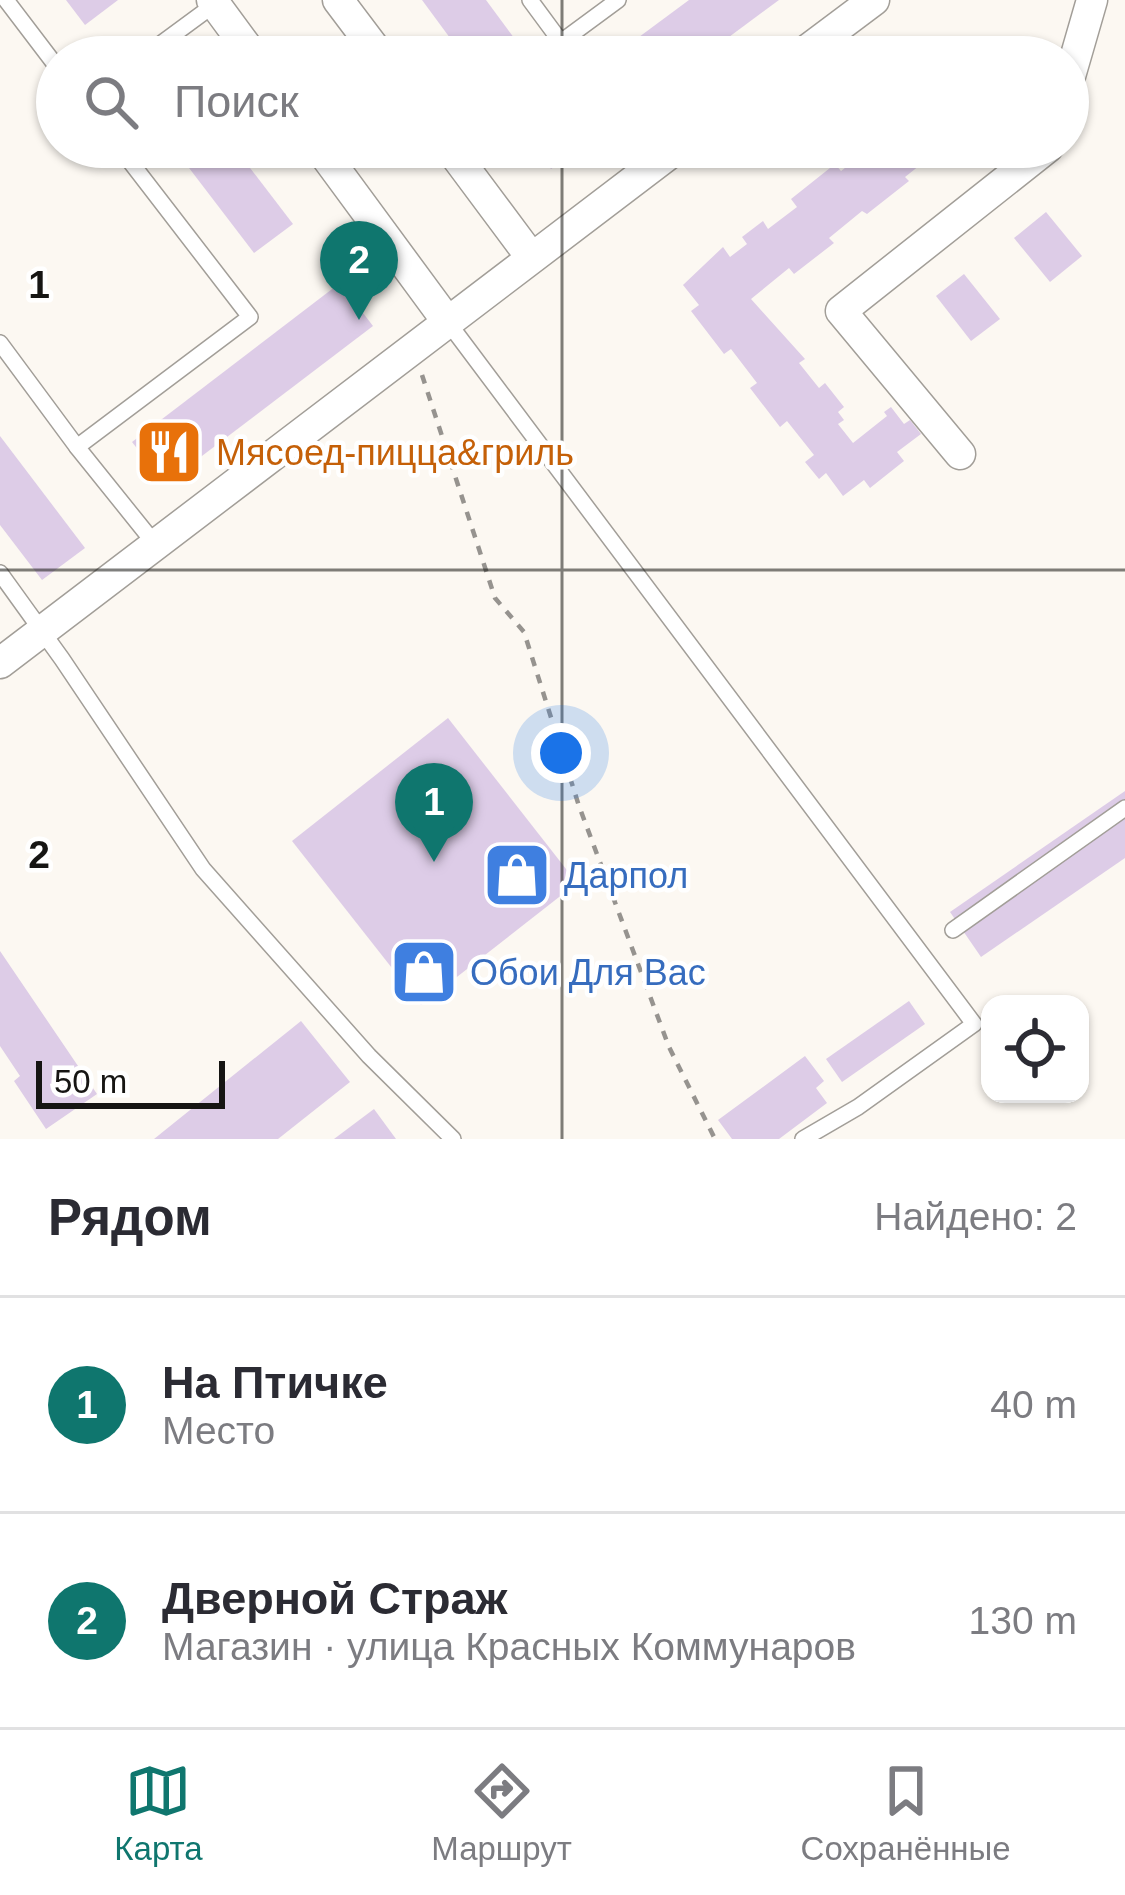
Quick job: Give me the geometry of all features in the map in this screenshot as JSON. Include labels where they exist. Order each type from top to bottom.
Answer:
[{"type":"street","points":[[338,0],[365,36]]},
{"type":"street","points":[[1082,36],[1092,0]]},
{"type":"street","points":[[825,36],[871,1]]},
{"type":"street","points":[[213,2],[238,36]]},
{"type":"street","points":[[335,168],[447,321]]},
{"type":"street","points":[[465,168],[531,257]]},
{"type":"street","points":[[0,663],[650,168]]},
{"type":"street","points":[[960,454],[841,311],[1021,168]]},
{"type":"lane","points":[[6,0],[36,39]]},
{"type":"lane","points":[[530,0],[557,36]]},
{"type":"lane","points":[[569,36],[618,0]]},
{"type":"lane","points":[[170,36],[213,2]]},
{"type":"lane","points":[[77,447],[250,317],[135,168]]},
{"type":"lane","points":[[447,321],[974,1024],[858,1107],[803,1139]]},
{"type":"lane","points":[[0,343],[155,544]]},
{"type":"lane","points":[[0,573],[203,868],[369,1056],[453,1139]]},
{"type":"lane","points":[[953,930],[1125,808]]},
{"type":"path","points":[[412,347],[495,598],[524,632],[579,806],[669,1047],[715,1139]]},
{"type":"building","points":[[66,0],[118,0],[85,25]]},
{"type":"building","points":[[422,0],[486,0],[513,36],[449,36]]},
{"type":"building","points":[[689,0],[779,0],[730,36],[640,36]]},
{"type":"building","points":[[189,168],[250,168],[293,224],[254,253]]},
{"type":"building","points":[[830,168],[916,168],[905,177],[909,181],[829,238],[834,243],[794,274],[789,268],[751,299],[805,359],[799,363],[819,388],[825,383],[844,407],[838,412],[844,420],[838,424],[853,443],[887,416],[884,412],[891,407],[904,424],[910,420],[921,434],[897,452],[904,461],[870,488],[864,480],[843,496],[826,473],[819,479],[805,462],[814,455],[787,421],[780,427],[750,388],[757,383],[731,349],[724,354],[691,311],[699,305],[683,285],[723,247],[730,257],[747,244],[742,237],[763,221],[768,229],[797,207],[791,199]]},
{"type":"building","points":[[1046,212],[1082,256],[1050,282],[1014,238]]},
{"type":"building","points":[[964,274],[1000,319],[971,341],[936,296]]},
{"type":"building","points":[[340,283],[373,326],[165,484],[132,442]]},
{"type":"building","points":[[0,436],[85,548],[42,580],[0,525]]},
{"type":"building","points":[[448,718],[577,883],[421,1005],[292,841]]},
{"type":"building","points":[[1125,791],[1125,858],[981,957],[950,912]]},
{"type":"building","points":[[0,951],[97,1094],[46,1129],[14,1081],[20,1076],[0,1046]]},
{"type":"building","points":[[909,1001],[925,1024],[842,1082],[826,1059]]},
{"type":"building","points":[[301,1021],[350,1082],[278,1139],[154,1139]]},
{"type":"building","points":[[805,1056],[824,1081],[816,1088],[827,1103],[779,1139],[732,1139],[718,1120]]},
{"type":"building","points":[[374,1109],[396,1139],[334,1139]]},
{"type":"place","name":"Дверной Страж","points":[[359,320]]},
{"type":"place","name":"Мясоед-пицца&гриль","points":[[169,452]]},
{"type":"place","name":"На Птичке","points":[[434,862]]},
{"type":"place","name":"Дарпол","points":[[517,875]]},
{"type":"place","name":"Обои Для Вас","points":[[424,972]]}]
